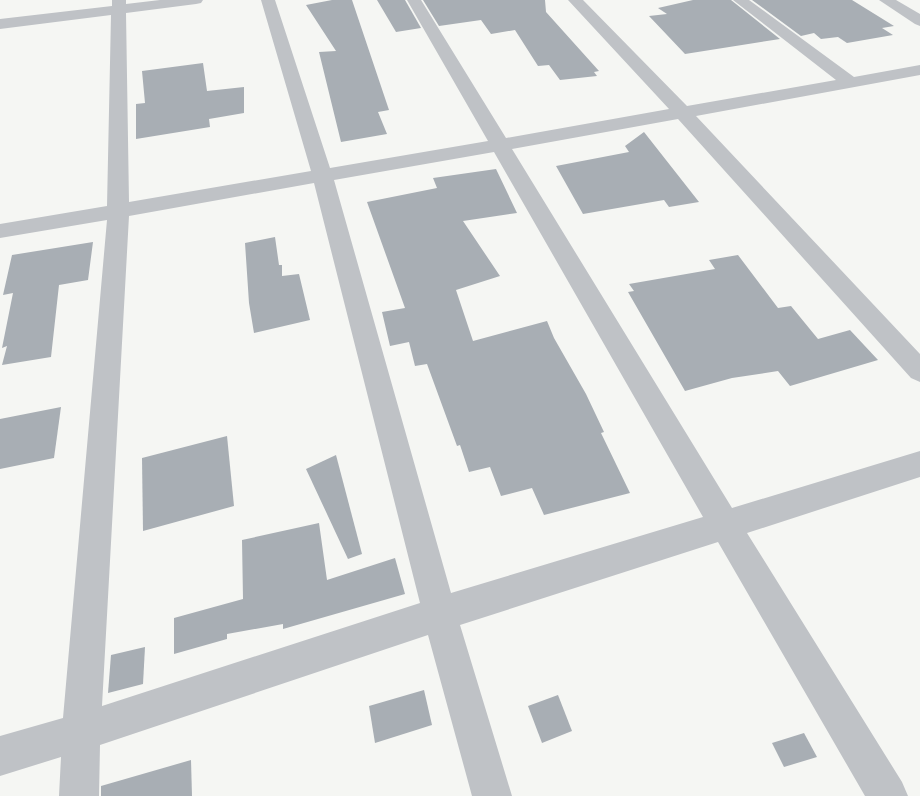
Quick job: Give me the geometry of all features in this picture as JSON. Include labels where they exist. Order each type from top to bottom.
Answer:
[{"type":"street","points":[[0,24],[118,5],[196,0]]},
{"type":"street","points":[[268,0],[322,175],[440,614],[492,796]]},
{"type":"street","points":[[414,0],[888,796]]},
{"type":"street","points":[[579,0],[920,371]]},
{"type":"street","points":[[740,0],[850,82]]},
{"type":"street","points":[[886,0],[920,21]]},
{"type":"street","points":[[78,796],[118,212],[118,5]]},
{"type":"street","points":[[0,231],[501,145],[920,70]]},
{"type":"street","points":[[0,756],[81,732],[440,614],[920,464]]},
{"type":"building","points":[[332,0],[352,0],[389,110],[378,112],[387,134],[341,142],[319,52],[336,51],[306,5]]},
{"type":"building","points":[[377,0],[405,0],[421,28],[396,32]]},
{"type":"building","points":[[423,0],[545,0],[546,12],[599,71],[594,72],[597,76],[560,80],[549,65],[538,66],[515,30],[491,34],[481,20],[439,26]]},
{"type":"building","points":[[693,0],[731,0],[780,39],[685,54],[649,16],[667,14],[658,8]]},
{"type":"building","points":[[752,0],[852,0],[894,26],[882,28],[893,35],[847,43],[838,37],[821,39],[814,33],[801,36]]},
{"type":"building","points":[[203,63],[207,91],[244,87],[244,113],[209,119],[210,127],[136,139],[136,104],[145,103],[142,71]]},
{"type":"building","points":[[644,132],[699,202],[669,207],[664,200],[583,214],[556,166],[629,152],[625,146]]},
{"type":"building","points":[[496,169],[517,213],[463,221],[500,276],[456,290],[473,341],[547,321],[554,338],[586,394],[604,432],[601,433],[630,493],[544,515],[532,488],[501,496],[490,467],[469,472],[460,445],[457,446],[427,364],[415,366],[409,342],[390,346],[382,312],[405,308],[367,202],[437,188],[433,178]]},
{"type":"building","points":[[275,237],[279,265],[282,265],[282,276],[299,274],[310,320],[254,333],[249,303],[245,243]]},
{"type":"building","points":[[93,242],[88,280],[59,285],[51,357],[2,365],[7,346],[2,348],[13,293],[3,295],[12,255]]},
{"type":"building","points":[[738,255],[778,308],[791,306],[818,339],[850,330],[878,360],[790,386],[778,371],[732,378],[685,391],[628,292],[634,291],[629,284],[715,269],[709,260]]},
{"type":"building","points":[[61,407],[54,458],[0,469],[0,419]]},
{"type":"building","points":[[227,436],[234,506],[143,531],[142,458]]},
{"type":"building","points":[[336,455],[362,554],[348,559],[306,469]]},
{"type":"building","points":[[319,523],[327,580],[395,558],[405,594],[283,629],[283,624],[227,634],[227,639],[174,654],[174,618],[243,599],[242,540]]},
{"type":"building","points":[[145,647],[143,684],[108,693],[111,655]]},
{"type":"building","points":[[424,690],[432,725],[375,743],[369,706]]},
{"type":"building","points":[[558,695],[572,731],[542,743],[528,706]]},
{"type":"building","points":[[804,733],[817,757],[784,767],[772,743]]},
{"type":"building","points":[[191,760],[192,796],[101,796],[101,786]]}]
